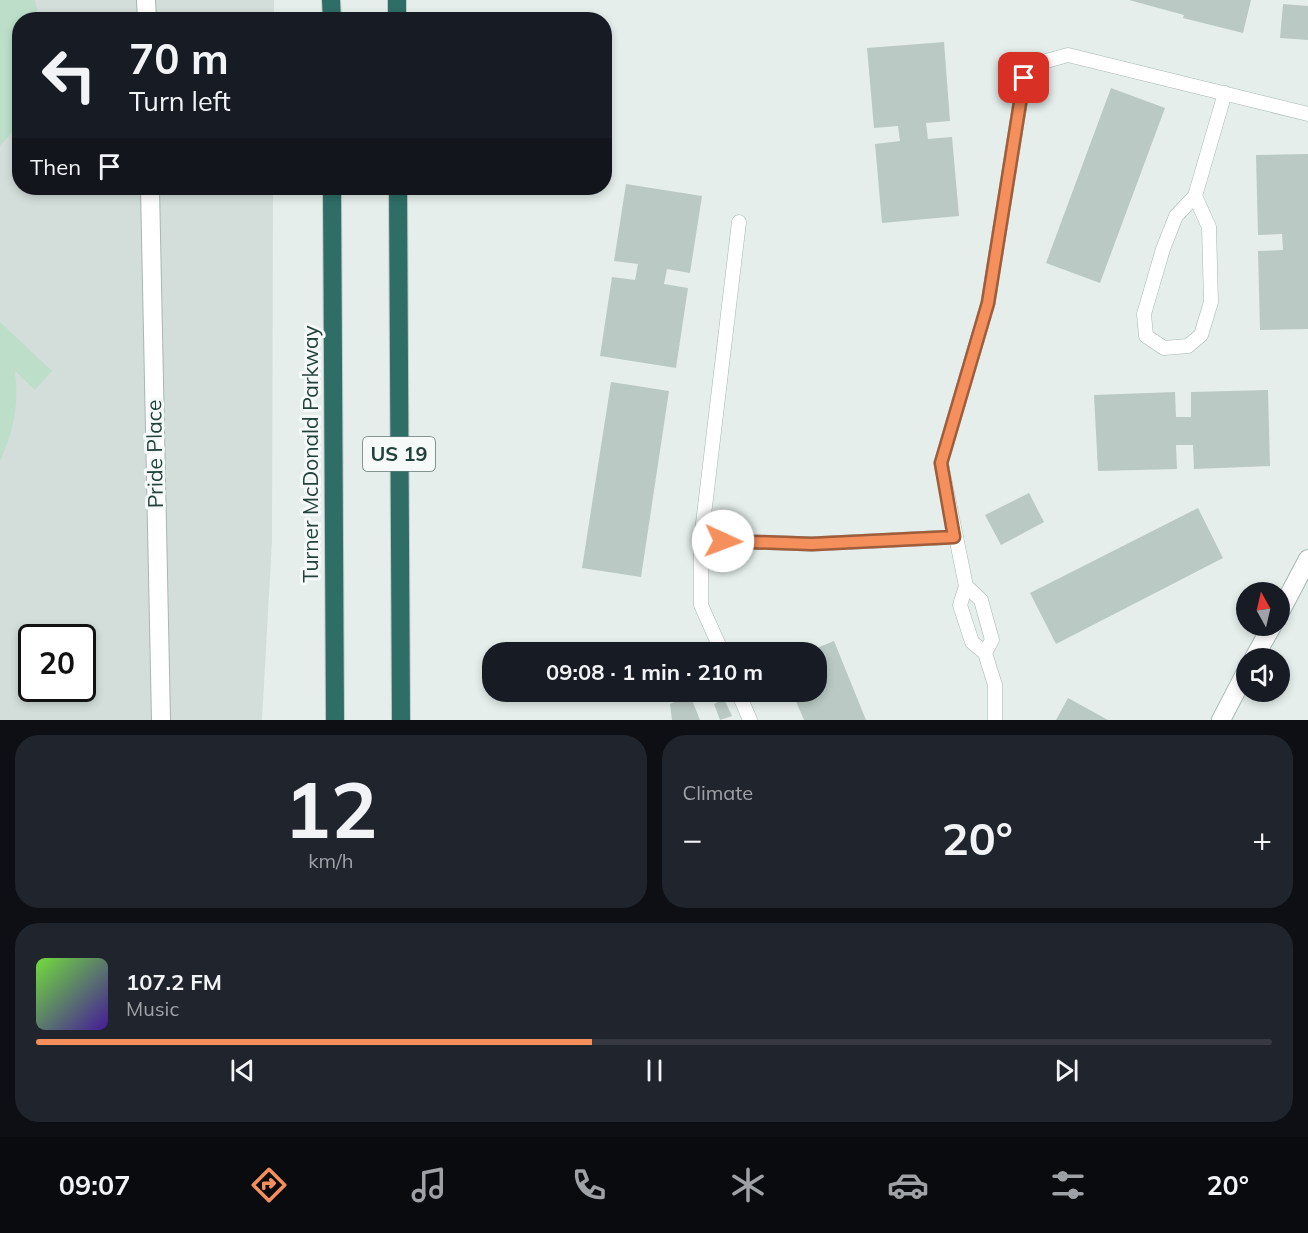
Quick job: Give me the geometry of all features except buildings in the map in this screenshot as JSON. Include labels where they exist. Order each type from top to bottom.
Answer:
[{"type":"highway","name":"Turner McDonald Parkway","points":[[332,195],[335,720]]},
{"type":"highway","name":"US 19","points":[[398,195],[401,720]]},
{"type":"street","name":"Pride Place","points":[[150,195],[160,720]]},
{"type":"street","points":[[1290,593],[1308,559]]},
{"type":"street","points":[[1221,720],[1236,691]]},
{"type":"lane","points":[[995,720],[995,685],[986,654],[972,642],[960,605],[966,586],[954,537],[941,463],[988,303],[1024,78],[1039,63],[1068,55],[1308,114]]},
{"type":"lane","points":[[1195,196],[1209,227],[1211,302],[1202,335],[1188,346],[1164,348],[1146,336],[1144,314],[1163,249],[1176,216],[1195,196],[1225,93]]},
{"type":"lane","points":[[718,642],[701,604],[701,540],[739,222]]},
{"type":"lane","points":[[701,540],[812,544],[954,537]]},
{"type":"lane","points":[[966,586],[981,600],[992,640],[986,654]]},
{"type":"lane","points":[[742,702],[750,720]]},
{"type":"shaded area","points":[[0,0],[274,0],[274,12],[12,12],[12,195],[273,195],[272,541],[262,720],[0,720]]},
{"type":"green space","points":[[0,0],[35,0],[38,12],[12,12],[12,132],[0,146]]},
{"type":"green space","points":[[0,322],[52,371],[35,390],[15,371],[14,418],[0,461]]},
{"type":"route","points":[[723,541],[812,544],[954,537],[941,463],[988,303],[1024,78]]}]
